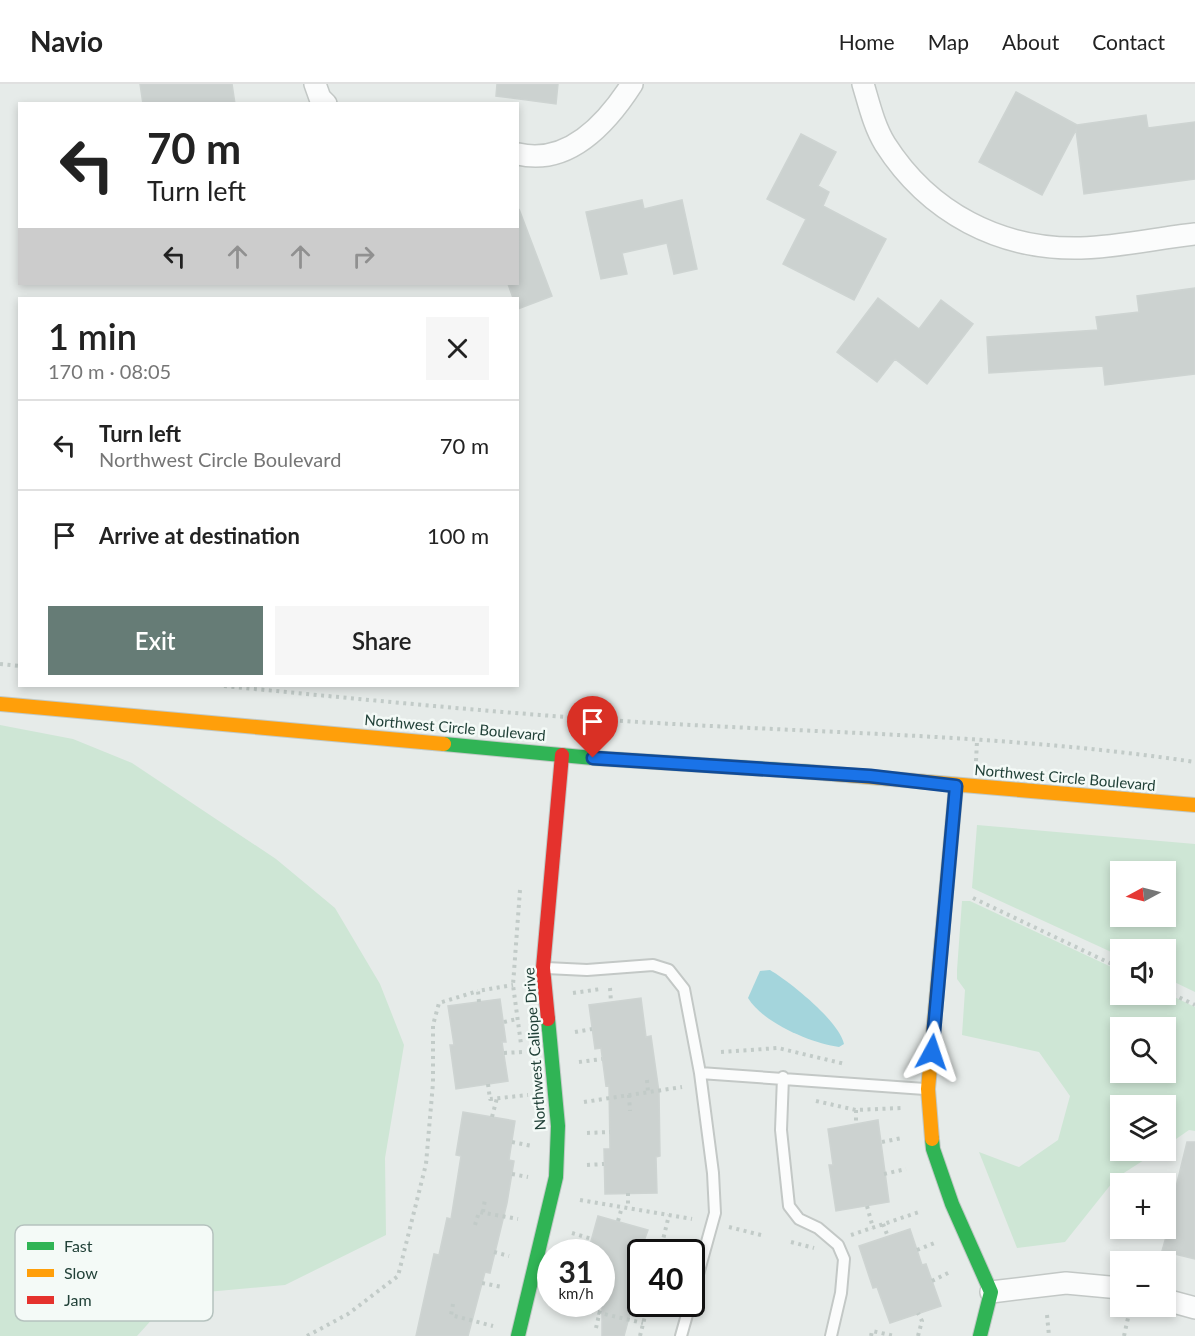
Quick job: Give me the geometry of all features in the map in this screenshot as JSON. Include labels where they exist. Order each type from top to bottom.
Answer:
[{"type":"main road","name":"Northwest Circle Boulevard","points":[[0,704],[562,755],[870,776],[956,786],[1195,805]]},
{"type":"main road","name":"Northwest Caliope Drive","points":[[518,1336],[556,1177],[558,1126],[543,968],[562,755]]},
{"type":"main road","points":[[956,786],[928,1089],[933,1149],[952,1204],[990,1292],[980,1336]]},
{"type":"street","points":[[519,153],[544,156],[576,145],[611,113],[632,84]]},
{"type":"street","points":[[862,84],[884,143],[906,171],[940,206],[960,220],[994,236],[1030,244],[1081,248],[1195,234]]},
{"type":"street","points":[[990,1292],[1066,1283],[1110,1287]]},
{"type":"street","points":[[1176,1303],[1195,1308]]},
{"type":"lane","points":[[543,968],[587,970],[652,965],[669,970],[684,989],[700,1073],[713,1173],[715,1213],[705,1249]]},
{"type":"lane","points":[[700,1073],[783,1077],[844,1084],[928,1089]]},
{"type":"lane","points":[[783,1077],[781,1130],[789,1206],[799,1219],[818,1228],[838,1245],[844,1259],[841,1293],[831,1336]]},
{"type":"lane","points":[[681,1336],[686,1317]]},
{"type":"path","points":[[0,664],[18,666]]},
{"type":"path","points":[[236,687],[692,725],[931,736],[1145,754],[1195,762]]},
{"type":"path","points":[[522,882],[513,986],[523,1059]]},
{"type":"path","points":[[966,897],[1110,963]]},
{"type":"path","points":[[307,1336],[348,1314],[398,1276],[426,1164],[433,1083],[433,1025],[439,1003],[477,991],[513,986]]},
{"type":"path","points":[[609,987],[611,1002]]},
{"type":"path","points":[[477,991],[479,1002]]},
{"type":"path","points":[[1176,996],[1195,1005]]},
{"type":"path","points":[[504,1022],[517,1019]]},
{"type":"path","points":[[574,1032],[592,1029]]},
{"type":"path","points":[[721,1052],[778,1048],[854,1066]]},
{"type":"path","points":[[504,1053],[522,1052]]},
{"type":"path","points":[[578,1062],[602,1059]]},
{"type":"path","points":[[647,1080],[648,1092]]},
{"type":"path","points":[[488,1084],[490,1100],[529,1094]]},
{"type":"path","points":[[527,1085],[530,1103]]},
{"type":"path","points":[[584,1101],[682,1087]]},
{"type":"path","points":[[629,1095],[630,1111]]},
{"type":"path","points":[[492,1117],[497,1098]]},
{"type":"path","points":[[812,1100],[856,1110],[901,1108]]},
{"type":"path","points":[[856,1110],[856,1124]]},
{"type":"path","points":[[587,1133],[610,1132]]},
{"type":"path","points":[[882,1142],[902,1138]]},
{"type":"path","points":[[532,1156],[533,1140]]},
{"type":"path","points":[[512,1142],[533,1146]]},
{"type":"path","points":[[587,1165],[604,1164]]},
{"type":"path","points":[[884,1174],[906,1169]]},
{"type":"path","points":[[512,1174],[528,1179],[530,1170]]},
{"type":"path","points":[[628,1193],[628,1208]]},
{"type":"path","points":[[483,1212],[485,1199]]},
{"type":"path","points":[[580,1200],[692,1219]]},
{"type":"path","points":[[867,1206],[873,1228]]},
{"type":"path","points":[[618,1221],[622,1207]]},
{"type":"path","points":[[516,1230],[521,1210]]},
{"type":"path","points":[[848,1236],[922,1211]]},
{"type":"path","points":[[475,1225],[479,1212],[519,1220]]},
{"type":"path","points":[[663,1239],[669,1215]]},
{"type":"path","points":[[883,1224],[888,1237]]},
{"type":"path","points":[[725,1226],[765,1236]]},
{"type":"path","points":[[572,1233],[592,1239]]},
{"type":"path","points":[[791,1242],[817,1249],[820,1247]]},
{"type":"path","points":[[917,1250],[937,1242]]},
{"type":"path","points":[[508,1265],[512,1249]]},
{"type":"path","points":[[494,1252],[510,1256]]},
{"type":"path","points":[[932,1281],[950,1272]]},
{"type":"path","points":[[482,1283],[503,1284],[500,1298]]},
{"type":"path","points":[[453,1304],[451,1315],[493,1326]]},
{"type":"path","points":[[918,1313],[922,1321],[918,1336]]},
{"type":"path","points":[[1047,1315],[1049,1336]]},
{"type":"path","points":[[615,1316],[643,1323]]},
{"type":"path","points":[[596,1328],[599,1317]]},
{"type":"path","points":[[640,1336],[645,1317]]},
{"type":"path","points":[[491,1335],[495,1318]]},
{"type":"path","points":[[1124,1336],[1128,1318]]},
{"type":"path","points":[[871,1336],[872,1331],[895,1336]]},
{"type":"green space","points":[[0,725],[73,739],[132,763],[276,859],[335,908],[380,984],[404,1045],[385,1158],[386,1235],[285,1285],[213,1291],[213,1225],[15,1225],[15,1321],[151,1321],[137,1336],[0,1336]]},
{"type":"green space","points":[[977,825],[1195,844],[1195,992],[1176,983],[1176,939],[1110,939],[1110,951],[972,888]]},
{"type":"green space","points":[[962,901],[970,901],[1110,966],[1110,1005],[1176,1005],[1176,998],[1195,1007],[1195,1131],[1189,1130],[1176,1139],[1176,1095],[1110,1095],[1110,1161],[1142,1161],[1124,1173],[1110,1173],[1110,1186],[1065,1242],[1017,1248],[979,1152],[1019,1167],[1058,1140],[1070,1096],[1039,1052],[962,1035],[965,990],[957,979]]},
{"type":"water","points":[[770,970],[789,983],[824,1014],[833,1024],[844,1044],[839,1047],[828,1045],[802,1036],[776,1023],[755,1007],[748,998],[760,971]]},
{"type":"building","points":[[140,84],[232,84],[235,102],[143,102]]},
{"type":"building","points":[[497,84],[558,84],[556,104],[496,96]]},
{"type":"building","points":[[1016,92],[1077,125],[1146,115],[1148,128],[1195,122],[1195,179],[1084,194],[1076,130],[1042,195],[979,162]]},
{"type":"building","points":[[801,134],[836,152],[818,186],[829,192],[823,206],[886,239],[854,300],[783,264],[806,219],[767,199]]},
{"type":"building","points":[[642,200],[644,209],[682,200],[697,269],[674,274],[667,243],[622,253],[627,274],[601,279],[586,212]]},
{"type":"building","points":[[519,209],[552,296],[519,309],[519,297],[513,297],[508,285],[519,285]]},
{"type":"building","points":[[1195,288],[1195,374],[1105,385],[1103,366],[989,373],[987,337],[1098,330],[1096,317],[1139,312],[1137,296]]},
{"type":"building","points":[[878,298],[919,329],[941,300],[973,324],[927,384],[895,359],[877,382],[837,352]]},
{"type":"building","points":[[641,998],[646,1037],[651,1036],[659,1092],[660,1156],[656,1157],[657,1193],[605,1194],[604,1149],[610,1149],[609,1085],[606,1086],[601,1048],[595,1049],[589,1005]]},
{"type":"building","points":[[500,999],[506,1042],[502,1042],[508,1081],[456,1089],[450,1045],[454,1045],[448,1006]]},
{"type":"building","points":[[463,1112],[515,1121],[509,1160],[514,1161],[507,1203],[490,1273],[485,1272],[468,1336],[416,1336],[434,1254],[439,1255],[447,1218],[451,1219],[461,1156],[456,1155]]},
{"type":"building","points":[[878,1120],[889,1202],[836,1211],[829,1165],[833,1165],[828,1129]]},
{"type":"building","points":[[1187,1142],[1195,1142],[1195,1259],[1176,1254],[1176,1251],[1162,1251],[1165,1239],[1176,1239],[1176,1187]]},
{"type":"building","points":[[598,1216],[648,1230],[645,1239],[627,1239],[627,1317],[629,1317],[624,1336],[602,1336],[602,1317],[615,1317],[615,1239],[592,1239]]},
{"type":"building","points":[[910,1229],[922,1265],[926,1264],[941,1306],[890,1323],[877,1287],[873,1288],[859,1246]]},
{"type":"traffic: fast","points":[[444,744],[593,758],[811,772]]},
{"type":"traffic: fast","points":[[518,1336],[556,1177],[558,1126],[548,1019]]},
{"type":"traffic: fast","points":[[932,1139],[933,1149],[952,1204],[991,1292],[980,1336]]},
{"type":"traffic: slow","points":[[0,704],[444,744]]},
{"type":"traffic: slow","points":[[811,772],[1195,805]]},
{"type":"traffic: slow","points":[[932,1139],[928,1089],[956,786]]},
{"type":"traffic: jam","points":[[548,1019],[543,968],[562,755]]},
{"type":"route","points":[[593,758],[870,776],[956,786],[932,1052]]}]
